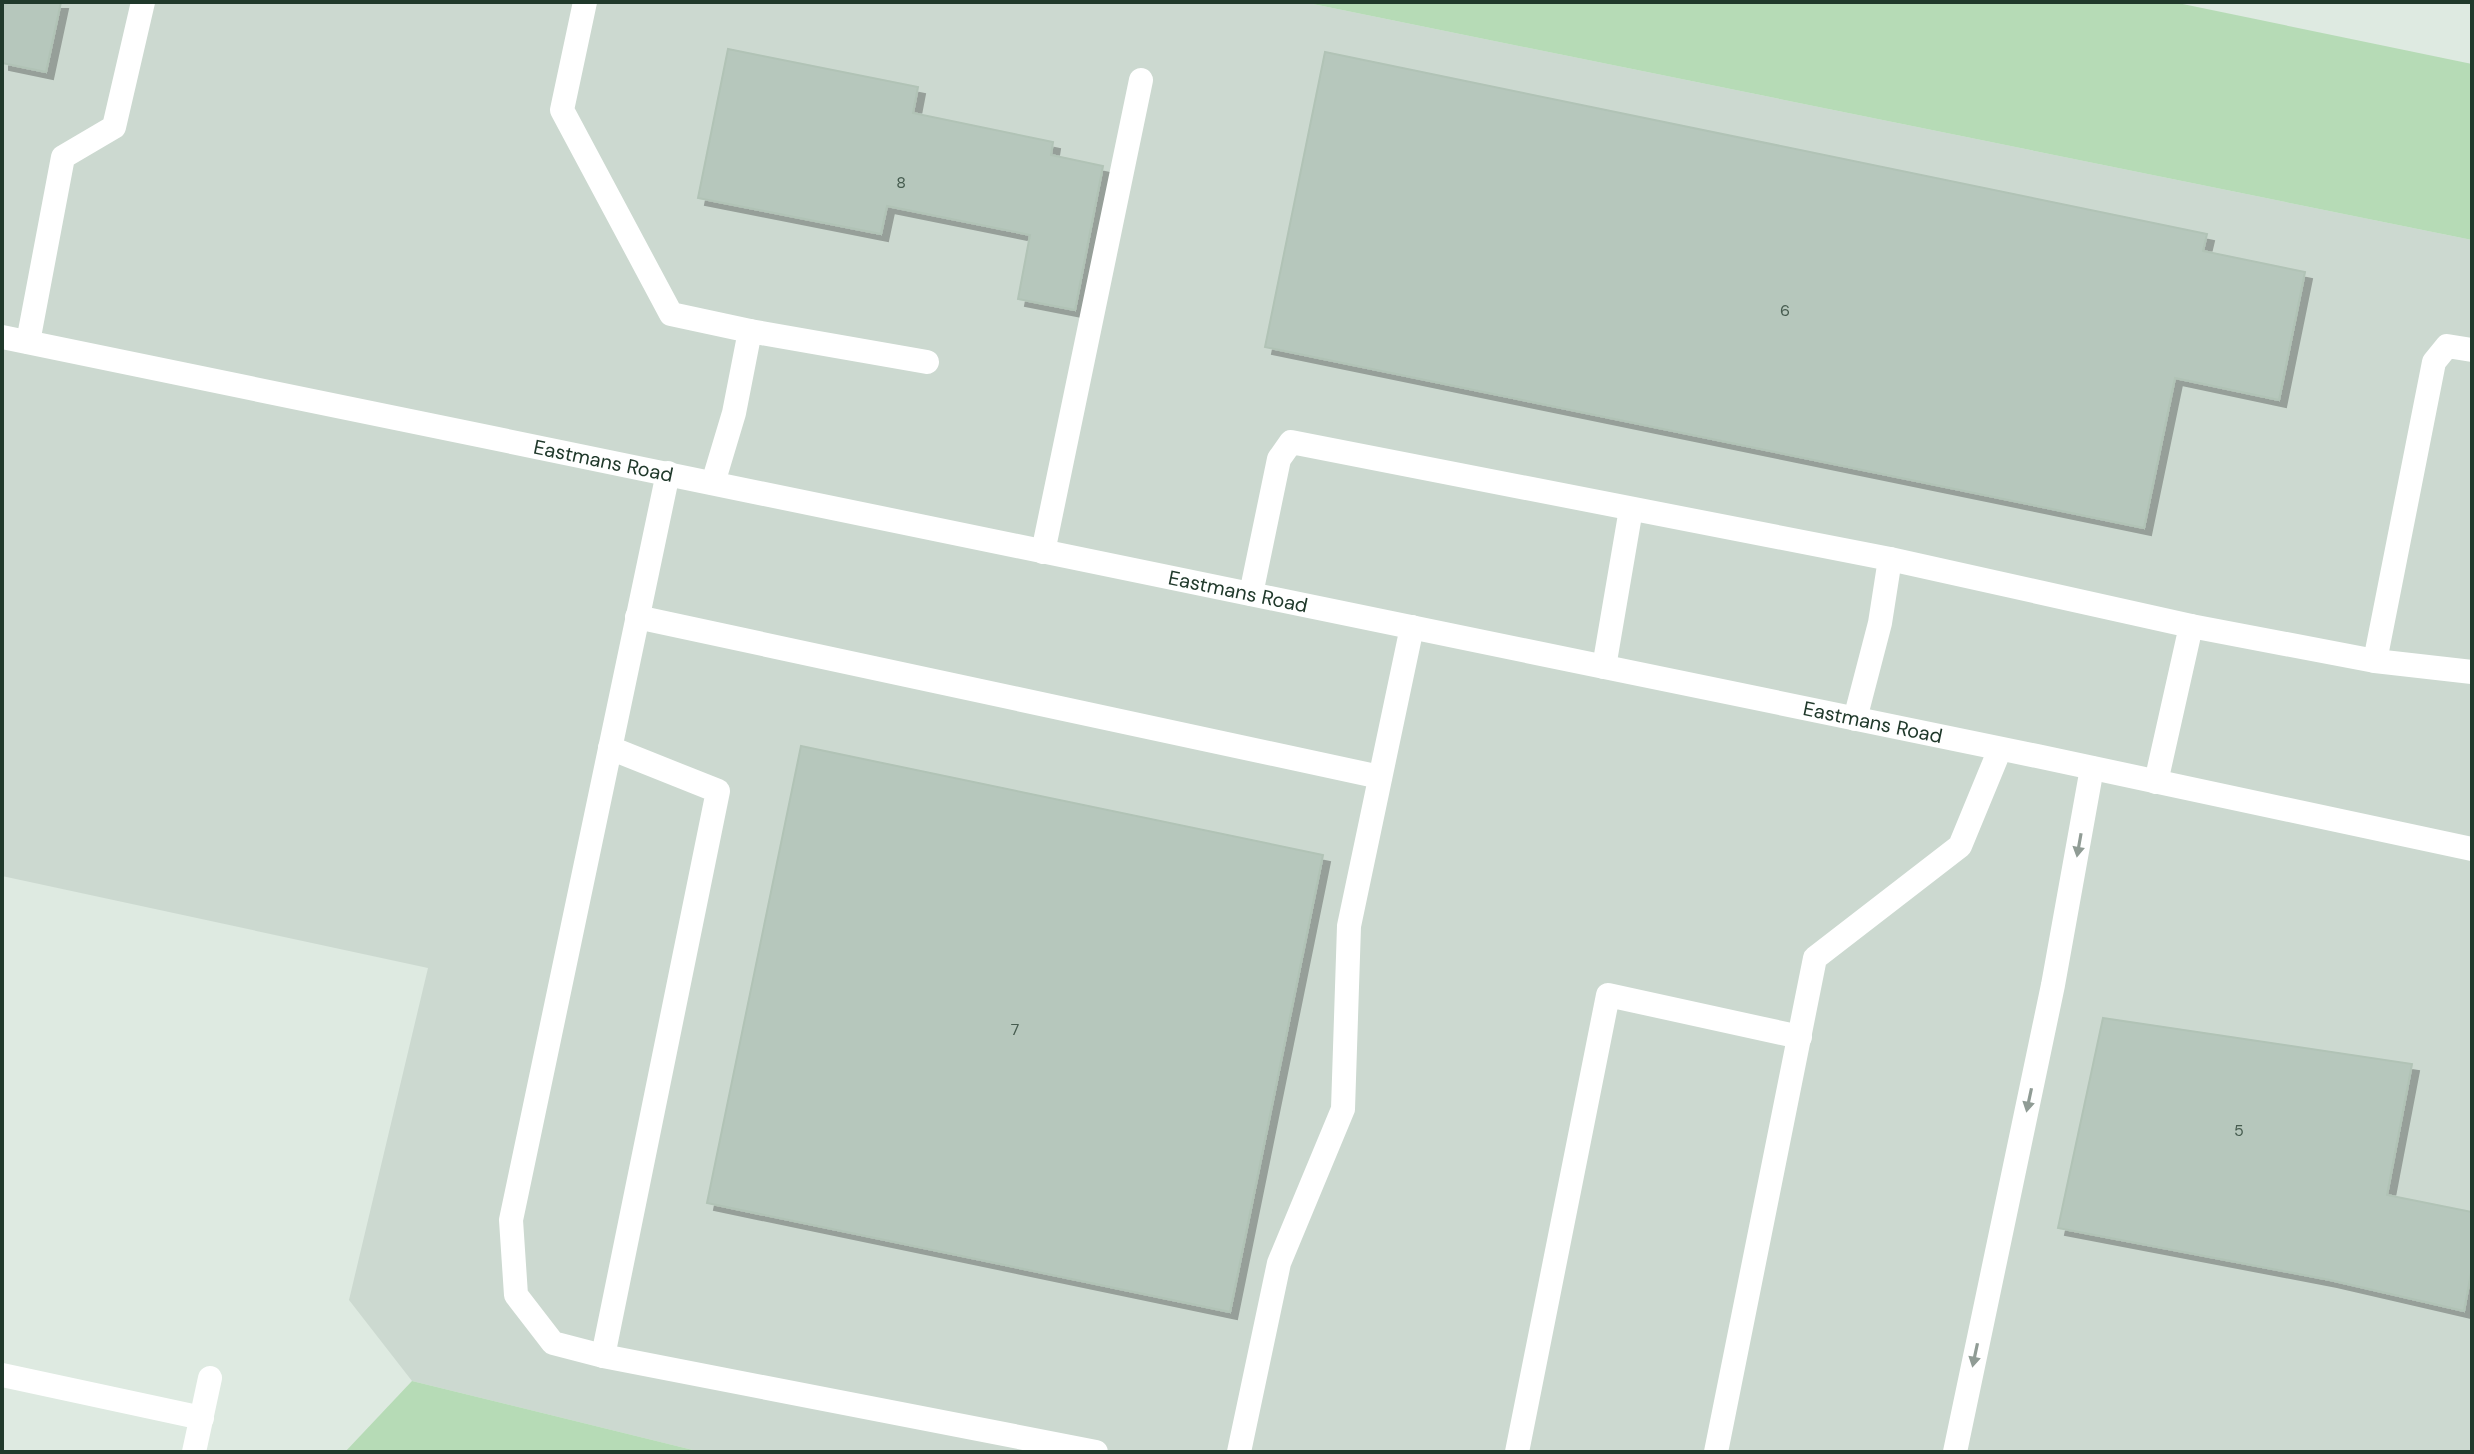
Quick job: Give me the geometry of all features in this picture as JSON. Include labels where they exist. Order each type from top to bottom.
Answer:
[{"type":"street","points":[[28,342],[63,157],[114,127],[143,2]]},
{"type":"street","points":[[585,2],[562,110],[671,314],[927,362]]},
{"type":"street","points":[[1043,552],[1141,80]]},
{"type":"street","points":[[713,483],[734,413],[750,331]]},
{"type":"street","name":"Eastmans Road","points":[[2,337],[2472,849]]},
{"type":"street","points":[[2375,661],[2434,362],[2447,346],[2472,350]]},
{"type":"street","points":[[1251,594],[1279,459],[1291,442],[1890,559],[2191,626],[2375,661],[2472,672]]},
{"type":"street","points":[[668,473],[511,1220],[516,1295],[553,1343],[603,1356],[1096,1452]]},
{"type":"street","points":[[1604,667],[1631,509]]},
{"type":"street","points":[[1855,719],[1880,623],[1890,559]]},
{"type":"street","points":[[637,617],[1380,777]]},
{"type":"street","points":[[2156,782],[2191,626]]},
{"type":"street","points":[[1239,1452],[1279,1263],[1343,1109],[1349,926],[1412,627]]},
{"type":"street","points":[[603,1356],[718,791],[610,748]]},
{"type":"street","points":[[1716,1452],[1815,958],[1960,846],[2000,749]]},
{"type":"street","points":[[1955,1452],[2053,985],[2092,768]]},
{"type":"street","points":[[1517,1452],[1608,995],[1800,1037]]},
{"type":"street","points":[[2,1375],[202,1418]]},
{"type":"street","points":[[194,1452],[210,1378]]},
{"type":"shaded area","points":[[2,2],[1303,2],[2472,240],[2472,1452],[701,1452],[412,1381],[349,1300],[428,968],[2,876]]},
{"type":"green space","points":[[1303,2],[2173,2],[2472,64],[2472,240]]},
{"type":"green space","points":[[412,1381],[701,1452],[345,1452]]},
{"type":"building","points":[[2,2],[61,2],[46,72],[2,63]]},
{"type":"building","points":[[728,49],[918,87],[913,113],[1053,142],[1051,155],[1103,166],[1075,310],[1018,299],[1030,235],[887,206],[881,234],[698,198]]},
{"type":"building","points":[[1325,52],[2207,234],[2203,251],[2305,272],[2279,400],[2175,378],[2144,528],[1265,347]]},
{"type":"building","points":[[801,746],[1323,855],[1230,1312],[707,1203]]},
{"type":"building","points":[[2103,1018],[2412,1064],[2387,1195],[2472,1212],[2472,1268],[2464,1311],[2330,1280],[2058,1228]]}]
